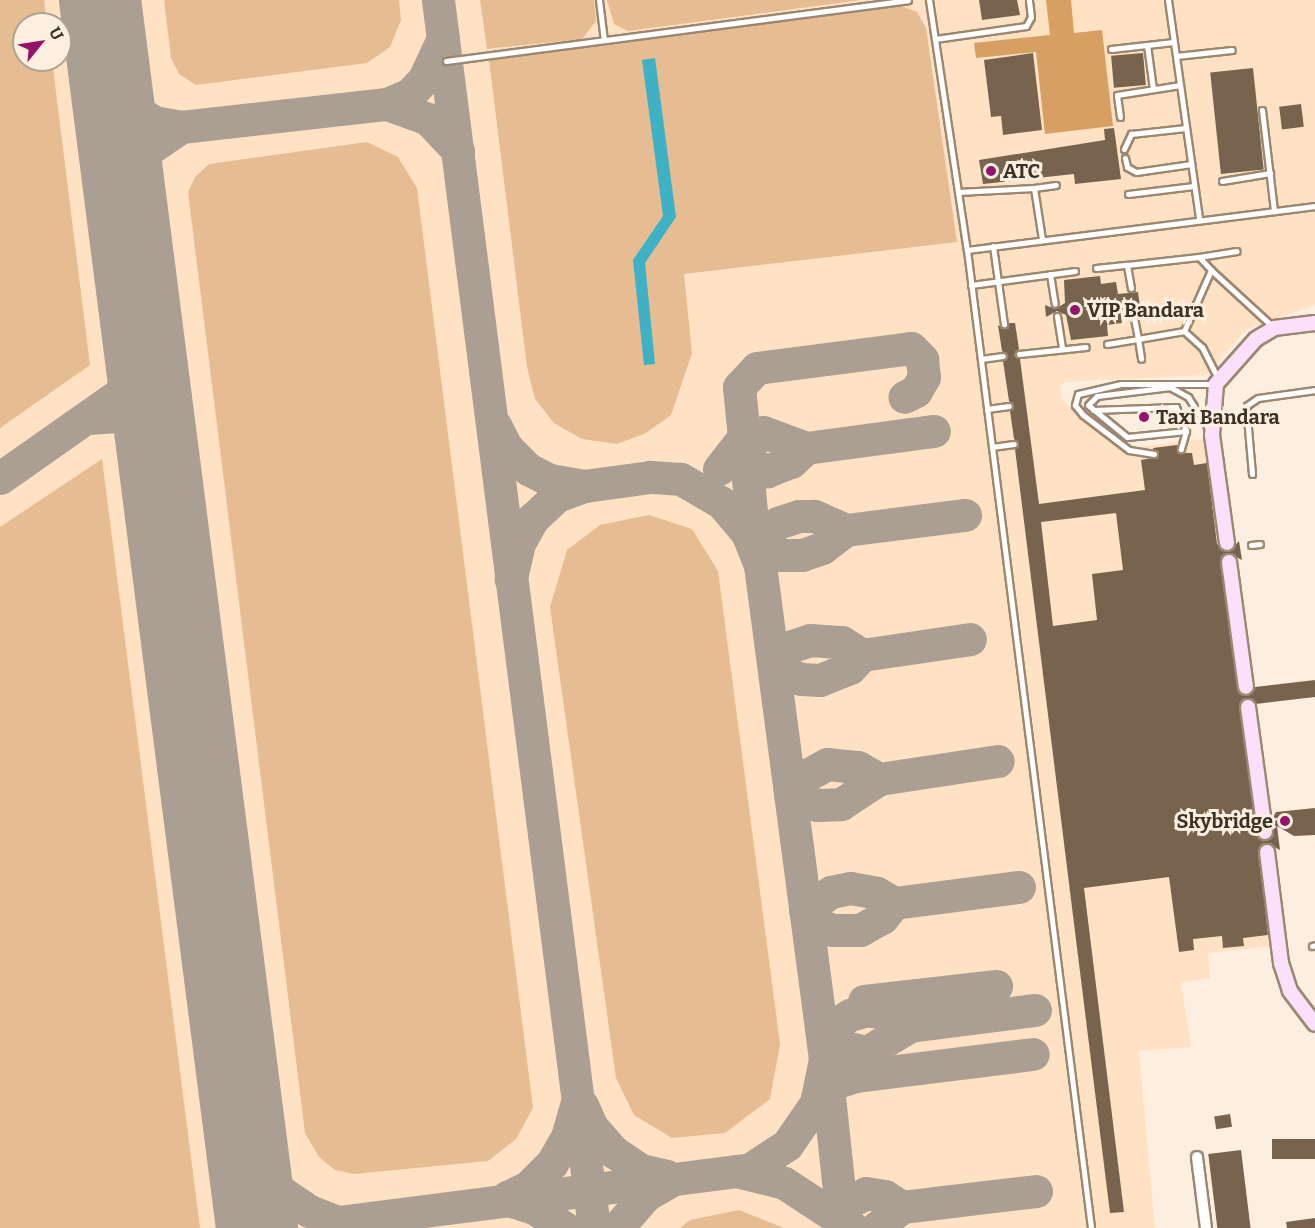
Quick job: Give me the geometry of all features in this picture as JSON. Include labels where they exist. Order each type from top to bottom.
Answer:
[{"type":"street","points":[[1227,543],[1212,435],[1217,382],[1238,354],[1274,328],[1313,321]]},
{"type":"street","points":[[1229,562],[1246,687]]},
{"type":"street","points":[[1248,707],[1264,825]]},
{"type":"street","points":[[1267,852],[1281,963],[1290,991],[1315,1024]]},
{"type":"street","points":[[1197,1157],[1206,1228]]},
{"type":"lane","points":[[599,0],[604,38]]},
{"type":"lane","points":[[446,61],[604,38],[908,0]]},
{"type":"lane","points":[[929,0],[967,250],[1091,1228]]},
{"type":"lane","points":[[935,39],[1026,26],[1031,16],[1029,0]]},
{"type":"lane","points":[[1168,0],[1200,219]]},
{"type":"lane","points":[[1111,49],[1174,42]]},
{"type":"lane","points":[[1147,45],[1153,89]]},
{"type":"lane","points":[[1176,56],[1232,50]]},
{"type":"lane","points":[[1120,117],[1117,95],[1180,85]]},
{"type":"lane","points":[[1262,110],[1274,211]]},
{"type":"lane","points":[[1124,149],[1131,135],[1186,128]]},
{"type":"lane","points":[[1125,158],[1127,167],[1136,172],[1191,164]]},
{"type":"lane","points":[[1222,180],[1270,173]]},
{"type":"lane","points":[[958,192],[1056,185]]},
{"type":"lane","points":[[1128,194],[1194,186]]},
{"type":"lane","points":[[1034,188],[1042,239]]},
{"type":"lane","points":[[967,250],[1315,206]]},
{"type":"lane","points":[[993,246],[1004,324]]},
{"type":"lane","points":[[1096,268],[1237,251]]},
{"type":"lane","points":[[1199,257],[1274,328]]},
{"type":"lane","points":[[1127,265],[1131,288]]},
{"type":"lane","points":[[1184,331],[1211,270]]},
{"type":"lane","points":[[971,285],[1075,271]]},
{"type":"lane","points":[[1050,274],[1055,304]]},
{"type":"lane","points":[[1133,313],[1141,359]]},
{"type":"lane","points":[[1057,316],[1062,349]]},
{"type":"lane","points":[[1107,344],[1184,331]]},
{"type":"lane","points":[[1154,454],[1129,450],[1083,415],[1075,405],[1078,393],[1121,384],[1217,382],[1202,347],[1184,331]]},
{"type":"lane","points":[[1019,354],[1086,347]]},
{"type":"lane","points":[[981,359],[1003,356]]},
{"type":"lane","points":[[1186,431],[1127,437],[1092,411],[1088,405],[1096,396],[1170,387],[1188,397],[1212,435]]},
{"type":"lane","points":[[1252,474],[1246,406],[1258,398],[1315,390]]},
{"type":"lane","points":[[987,409],[1009,406]]},
{"type":"lane","points":[[1092,411],[1170,407],[1182,413],[1186,431],[1181,449]]},
{"type":"lane","points":[[992,447],[1014,444]]},
{"type":"lane","points":[[1251,545],[1260,544]]},
{"type":"shaded area","points":[[0,0],[1315,0],[1315,305],[1247,329],[1206,375],[1065,382],[1060,387],[1062,399],[1078,416],[1120,449],[1205,439],[1270,946],[1208,953],[1210,978],[1181,983],[1191,1047],[1139,1051],[1155,1228],[0,1228]]},
{"type":"shaded area","points":[[0,0],[44,0],[46,12],[12,12],[12,72],[53,72],[90,365],[0,428]]},
{"type":"shaded area","points":[[164,0],[399,0],[401,20],[390,47],[367,63],[196,85],[179,74],[171,58]]},
{"type":"shaded area","points":[[480,0],[594,0],[596,21],[582,39],[487,49]]},
{"type":"shaded area","points":[[607,0],[861,0],[628,31],[614,24]]},
{"type":"shaded area","points":[[1046,0],[1071,0],[1074,33],[1102,30],[1113,126],[1045,134],[1036,52],[976,58],[974,43],[1050,35]]},
{"type":"shaded area","points":[[901,6],[917,12],[926,28],[957,242],[684,274],[692,353],[671,415],[646,433],[617,444],[582,439],[554,423],[535,399],[527,367],[489,60]]},
{"type":"shaded area","points":[[367,142],[398,157],[417,188],[533,1108],[516,1139],[488,1161],[354,1174],[335,1170],[319,1157],[305,1133],[188,192],[195,177],[209,164]]},
{"type":"shaded area","points":[[102,459],[200,1228],[0,1228],[0,527]]},
{"type":"shaded area","points":[[649,515],[692,529],[718,571],[780,1044],[770,1099],[725,1133],[672,1138],[634,1115],[616,1078],[550,607],[567,550],[600,525]]},
{"type":"shaded area","points":[[739,1210],[784,1228],[680,1228],[690,1220]]},
{"type":"water","points":[[655,58],[676,217],[645,263],[655,364],[644,365],[633,260],[663,216],[642,60]]},
{"type":"building","points":[[979,0],[1017,0],[1020,15],[982,20]]},
{"type":"building","points":[[1033,53],[1042,130],[1003,135],[1001,116],[991,117],[984,60]]},
{"type":"building","points":[[1143,53],[1146,85],[1114,88],[1111,56]]},
{"type":"building","points":[[1253,68],[1264,169],[1221,174],[1210,72]]},
{"type":"building","points":[[1301,104],[1304,127],[1282,130],[1279,107]]},
{"type":"building","points":[[1114,128],[1121,179],[1075,184],[1074,174],[983,184],[979,160],[1105,140],[1104,129]]},
{"type":"building","points":[[1100,276],[1101,284],[1116,282],[1118,294],[1138,292],[1140,307],[1120,310],[1122,323],[1107,325],[1108,336],[1071,340],[1066,315],[1057,311],[1046,317],[1045,305],[1055,309],[1065,303],[1064,280]]},
{"type":"building","points":[[1009,323],[1015,323],[1019,349],[1014,355],[1020,359],[1039,504],[1145,490],[1141,460],[1157,457],[1153,448],[1177,445],[1179,453],[1192,453],[1194,465],[1207,463],[1217,544],[1228,552],[1239,541],[1242,560],[1228,553],[1220,563],[1239,692],[1248,696],[1255,687],[1315,680],[1315,697],[1256,704],[1247,698],[1240,704],[1258,837],[1271,838],[1271,821],[1276,812],[1315,808],[1315,835],[1294,836],[1277,826],[1280,850],[1266,843],[1259,849],[1268,935],[1243,938],[1244,946],[1223,948],[1222,936],[1193,939],[1194,950],[1179,952],[1169,877],[1084,888],[1124,1212],[1110,1213],[1015,449],[1019,444],[1014,439],[1010,411],[1014,406],[1009,401],[1003,361],[1008,356],[1002,351],[998,325],[1004,329]],"holes":[[[1116,513],[1123,570],[1092,574],[1097,620],[1053,626],[1041,522]]]},
{"type":"building","points":[[1230,1114],[1232,1127],[1216,1129],[1214,1117]]},
{"type":"building","points":[[1272,1139],[1315,1139],[1315,1159],[1272,1159]]},
{"type":"building","points":[[1241,1150],[1251,1228],[1217,1228],[1208,1154]]},
{"type":"building","points":[[1315,1218],[1315,1228],[1287,1228],[1286,1222]]},
{"type":"taxiway","points":[[438,0],[594,1228]]},
{"type":"taxiway","points":[[387,104],[410,94],[424,79],[443,38]]},
{"type":"taxiway","points":[[109,67],[120,93],[134,109],[154,122],[181,127]]},
{"type":"taxiway","points":[[125,195],[129,172],[143,153],[181,127],[387,104],[428,119],[458,151]]},
{"type":"taxiway","points":[[0,478],[121,393],[139,369],[143,335]]},
{"type":"taxiway","points":[[719,469],[744,437],[739,387],[757,368],[911,348],[922,359],[924,377],[916,391],[904,397]]},
{"type":"taxiway","points":[[88,418],[117,416],[140,424],[150,437],[160,466]]},
{"type":"taxiway","points":[[495,425],[506,447],[528,469],[550,480],[584,486]]},
{"type":"taxiway","points":[[733,459],[763,432],[806,448],[934,431]]},
{"type":"taxiway","points":[[744,437],[754,543]]},
{"type":"taxiway","points":[[737,456],[767,471],[791,462],[806,448]]},
{"type":"taxiway","points":[[328,1228],[338,1222],[750,1169],[787,1145],[816,1103],[825,1059],[760,565],[747,533],[722,503],[681,479],[650,477],[584,486],[557,496],[533,518],[519,543],[511,579]]},
{"type":"taxiway","points":[[846,530],[814,516],[799,516],[778,523],[754,540],[781,555],[802,555],[822,548],[846,530],[965,515]]},
{"type":"taxiway","points":[[773,662],[792,646],[810,640],[842,642],[862,655],[970,639]]},
{"type":"taxiway","points":[[774,669],[801,679],[820,680],[850,668],[862,655]]},
{"type":"taxiway","points":[[789,785],[827,764],[858,767],[879,779],[998,761]]},
{"type":"taxiway","points":[[790,794],[817,805],[841,804],[879,779]]},
{"type":"taxiway","points":[[805,910],[831,892],[850,888],[877,893],[894,903],[1019,887]]},
{"type":"taxiway","points":[[807,920],[833,930],[860,930],[882,918],[894,903]]},
{"type":"taxiway","points":[[864,1001],[996,986]]},
{"type":"taxiway","points":[[822,1033],[850,1015],[867,1010],[887,1014],[910,1026],[1035,1010]]},
{"type":"taxiway","points":[[823,1042],[867,1052],[910,1026]]},
{"type":"taxiway","points":[[817,1098],[834,1083],[856,1076],[1033,1054]]},
{"type":"taxiway","points":[[827,1078],[843,1228]]},
{"type":"taxiway","points":[[582,1105],[592,1127],[614,1152],[641,1170],[666,1176]]},
{"type":"taxiway","points":[[507,1197],[528,1187],[552,1163],[567,1137],[576,1106]]},
{"type":"taxiway","points":[[245,1136],[258,1167],[281,1192],[309,1211],[338,1222]]},
{"type":"taxiway","points":[[736,1171],[784,1183],[853,1228]]},
{"type":"taxiway","points":[[617,1228],[646,1195],[672,1180]]},
{"type":"taxiway","points":[[876,1228],[902,1207],[1036,1191]]},
{"type":"taxiway","points":[[841,1206],[866,1193],[885,1196],[902,1207]]},
{"type":"taxiway","points":[[508,1200],[534,1208],[565,1228]]},
{"type":"runway","points":[[100,0],[257,1228]]},
{"type":"place","name":"ATC","points":[[991,171]]},
{"type":"place","name":"VIP Bandara","points":[[1075,310]]},
{"type":"place","name":"Taxi Bandara","points":[[1144,417]]},
{"type":"place","name":"Skybridge","points":[[1285,821]]}]
